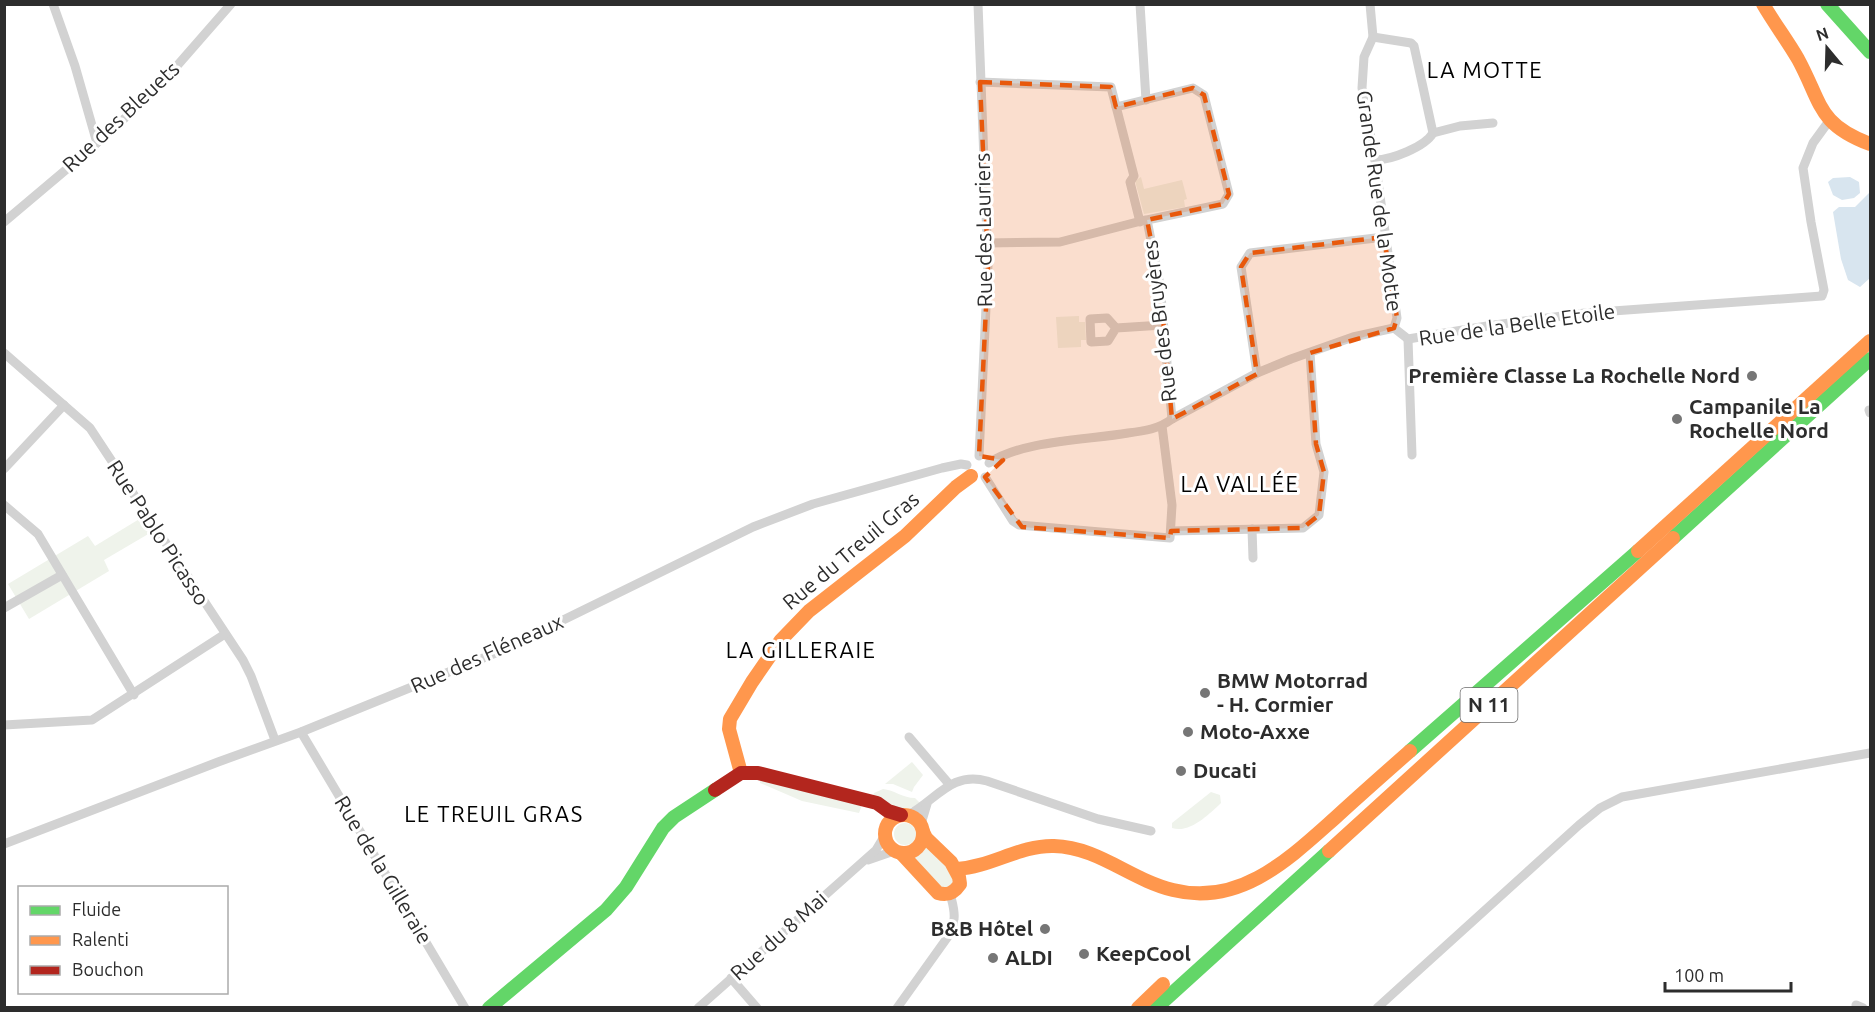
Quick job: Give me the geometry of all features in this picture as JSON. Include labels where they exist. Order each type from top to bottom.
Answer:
[{"type":"main road","points":[[1763,4],[1797,59],[1829,122],[1844,133],[1863,139],[1870,144]]},
{"type":"main road","points":[[1827,4],[1867,48]]},
{"type":"main road","name":"N 11","points":[[1818,388],[1870,330]]},
{"type":"main road","name":"N 11","points":[[1137,1008],[1870,341]]},
{"type":"main road","name":"N 11","points":[[1159,1006],[1870,359]]},
{"type":"main road","points":[[1823,403],[1870,368]]},
{"type":"main road","name":"Rue du Treuil Gras","points":[[741,773],[729,729],[730,719],[781,640],[808,611],[905,536],[974,472]]},
{"type":"main road","points":[[957,869],[972,868],[1018,852],[1051,846],[1077,849],[1092,854],[1152,883],[1177,891],[1208,893],[1248,885],[1289,859],[1585,598]]},
{"type":"main road","points":[[489,1008],[606,910],[626,887],[663,828],[674,817],[741,773],[758,773],[867,800],[879,804],[888,811],[916,819],[926,837],[957,869],[960,884],[957,889],[950,894],[936,891],[908,859],[887,844],[882,815],[867,800]]},
{"type":"main road","points":[[886,831],[892,819],[904,815]]},
{"type":"main road","points":[[897,852],[911,852],[918,847],[922,840],[922,828]]},
{"type":"street","points":[[53,4],[75,66],[96,143]]},
{"type":"street","name":"Rue des Bleuets","points":[[4,222],[154,91],[231,4]]},
{"type":"street","name":"Rue des Lauriers","points":[[978,4],[988,265],[979,456]]},
{"type":"street","points":[[1140,4],[1146,100]]},
{"type":"street","name":"Grande Rue de la Motte","points":[[1370,4],[1372,37],[1364,57],[1362,88],[1375,160],[1396,318],[1394,328]]},
{"type":"street","points":[[1372,37],[1411,43],[1414,46],[1433,133]]},
{"type":"street","points":[[980,82],[1111,87],[1134,176],[1130,182],[1144,221],[1060,242],[987,243]]},
{"type":"street","name":"Rue des Bruyères","points":[[1116,107],[1193,88],[1204,94],[1229,194],[1223,204],[1144,221],[1160,285],[1172,419]]},
{"type":"street","name":"Rue de la Belle Etoile","points":[[989,463],[1013,452],[1045,445],[1101,438],[1162,426],[1257,374],[1353,337],[1394,328],[1408,339],[1487,326],[1585,314],[1823,295],[1803,168],[1813,143],[1829,122]]},
{"type":"street","points":[[1375,160],[1389,159],[1421,144],[1433,133],[1460,126],[1493,123]]},
{"type":"street","points":[[1257,374],[1241,267],[1250,253],[1384,237]]},
{"type":"street","points":[[1116,328],[1162,325]]},
{"type":"street","points":[[1408,339],[1412,455]]},
{"type":"street","name":"Rue Pablo Picasso","points":[[4,353],[90,428],[251,676],[274,740]]},
{"type":"street","points":[[1171,531],[1303,528],[1319,515],[1324,472],[1316,444],[1310,353]]},
{"type":"street","points":[[4,470],[64,405]]},
{"type":"street","points":[[979,456],[985,458],[989,463],[989,469],[974,472],[1013,521],[1022,526],[1170,538],[1172,505],[1162,426]]},
{"type":"street","name":"Rue du Treuil Gras","points":[[974,472],[973,458],[979,456]]},
{"type":"street","name":"Rue des Fléneaux","points":[[4,844],[274,740],[301,732],[498,652],[753,527],[813,504],[942,468],[961,464],[974,472]]},
{"type":"street","points":[[4,505],[38,534],[134,695]]},
{"type":"street","points":[[1252,529],[1253,558]]},
{"type":"street","points":[[4,608],[62,575]]},
{"type":"street","points":[[4,725],[92,720],[134,695],[225,634]]},
{"type":"street","name":"Rue de la Gilleraie","points":[[301,732],[465,1008]]},
{"type":"street","points":[[909,737],[949,784]]},
{"type":"street","points":[[1377,1008],[1579,825],[1610,802],[1647,791],[1870,753]]},
{"type":"street","points":[[904,815],[927,804],[949,784],[968,778],[982,779],[1098,819],[1151,831]]},
{"type":"street","points":[[922,828],[927,804]]},
{"type":"street","points":[[861,863],[876,850],[886,831]]},
{"type":"street","points":[[861,863],[897,852]]},
{"type":"street","name":"Rue du 8 Mai","points":[[698,1008],[861,863]]},
{"type":"street","points":[[897,1008],[952,931],[954,909],[950,894]]},
{"type":"street","points":[[732,978],[757,1008]]},
{"type":"highlighted area","points":[[980,82],[1111,87],[1116,107],[1193,88],[1204,95],[1229,194],[1223,204],[1147,220],[1160,285],[1172,419],[1257,374],[1241,267],[1250,253],[1384,237],[1397,318],[1394,328],[1310,353],[1316,444],[1324,472],[1319,515],[1303,528],[1171,531],[1170,538],[1022,527],[985,477],[1003,460],[979,456],[988,265]]},
{"type":"shaded area","points":[[1141,177],[1144,189],[1182,180],[1187,199],[1184,200],[1185,207],[1144,214],[1135,181]]},
{"type":"shaded area","points":[[1850,177],[1859,182],[1860,193],[1854,198],[1842,200],[1833,195],[1828,182],[1833,178]]},
{"type":"shaded area","points":[[1870,192],[1870,278],[1860,287],[1848,280],[1841,259],[1833,212],[1839,207],[1855,207]]},
{"type":"shaded area","points":[[1079,316],[1079,322],[1085,322],[1086,340],[1081,340],[1081,347],[1058,348],[1056,317]]},
{"type":"shaded area","points":[[141,518],[150,533],[104,560],[109,571],[29,619],[8,584],[88,536],[95,546]]},
{"type":"shaded area","points":[[912,762],[923,775],[912,792],[893,784],[885,784]]},
{"type":"shaded area","points":[[760,779],[862,805],[859,813],[802,801],[760,783]]},
{"type":"shaded area","points":[[883,789],[915,798],[920,803],[907,809],[901,809],[872,797],[874,793]]},
{"type":"shaded area","points":[[1211,792],[1220,795],[1221,803],[1192,826],[1172,828],[1172,823]]},
{"type":"shaded area","points":[[905,823],[913,826],[916,834],[913,842],[905,845],[897,842],[894,834],[897,826]]},
{"type":"shaded area","points":[[926,843],[952,872],[953,883],[950,887],[942,889],[913,856],[921,851]]},
{"type":"traffic: fast","points":[[1827,4],[1870,52]]},
{"type":"traffic: fast","points":[[1673,538],[1870,359]]},
{"type":"traffic: fast","points":[[1410,751],[1638,551]]},
{"type":"traffic: fast","points":[[489,1008],[606,910],[626,887],[663,828],[674,817],[715,790]]},
{"type":"traffic: fast","points":[[1156,1008],[1329,851]]},
{"type":"traffic: slow","points":[[1763,4],[1798,59],[1817,100],[1830,120],[1853,136],[1870,144]]},
{"type":"traffic: slow","points":[[1638,551],[1870,341]]},
{"type":"traffic: slow","points":[[741,773],[729,729],[730,719],[781,640],[809,611],[905,536],[956,487],[971,476]]},
{"type":"traffic: slow","points":[[1329,851],[1673,538]]},
{"type":"traffic: slow","points":[[957,869],[982,864],[1029,849],[1054,846],[1085,852],[1173,890],[1197,893],[1220,892],[1242,885],[1282,863],[1410,751]]},
{"type":"traffic: slow","points":[[904,815],[918,820],[923,834],[918,848],[904,853],[890,848],[885,834],[890,820],[904,815]]},
{"type":"traffic: slow","points":[[901,853],[938,893],[948,894],[955,890],[960,884],[951,862],[926,838],[923,832]]},
{"type":"traffic: slow","points":[[1138,1008],[1163,984]]},
{"type":"traffic: jam","points":[[715,790],[741,773],[758,773],[877,803],[888,811],[901,815]]},
{"type":"place","name":"Première Classe La Rochelle Nord","points":[[1752,376]]},
{"type":"place","name":"Campanile La Rochelle Nord","points":[[1677,419]]},
{"type":"place","name":"BMW Motorrad - H. Cormier","points":[[1205,693]]},
{"type":"place","name":"Moto-Axxe","points":[[1188,732]]},
{"type":"place","name":"Ducati","points":[[1181,771]]},
{"type":"place","name":"B&B Hôtel","points":[[1045,929]]},
{"type":"place","name":"KeepCool","points":[[1084,954]]},
{"type":"place","name":"ALDI","points":[[993,958]]},
{"type":"district","name":"LA MOTTE","points":[[1485,70]]},
{"type":"district","name":"LA VALLÉE","points":[[1240,484]]},
{"type":"district","name":"LA GILLERAIE","points":[[801,650]]},
{"type":"district","name":"LE TREUIL GRAS","points":[[494,814]]}]
